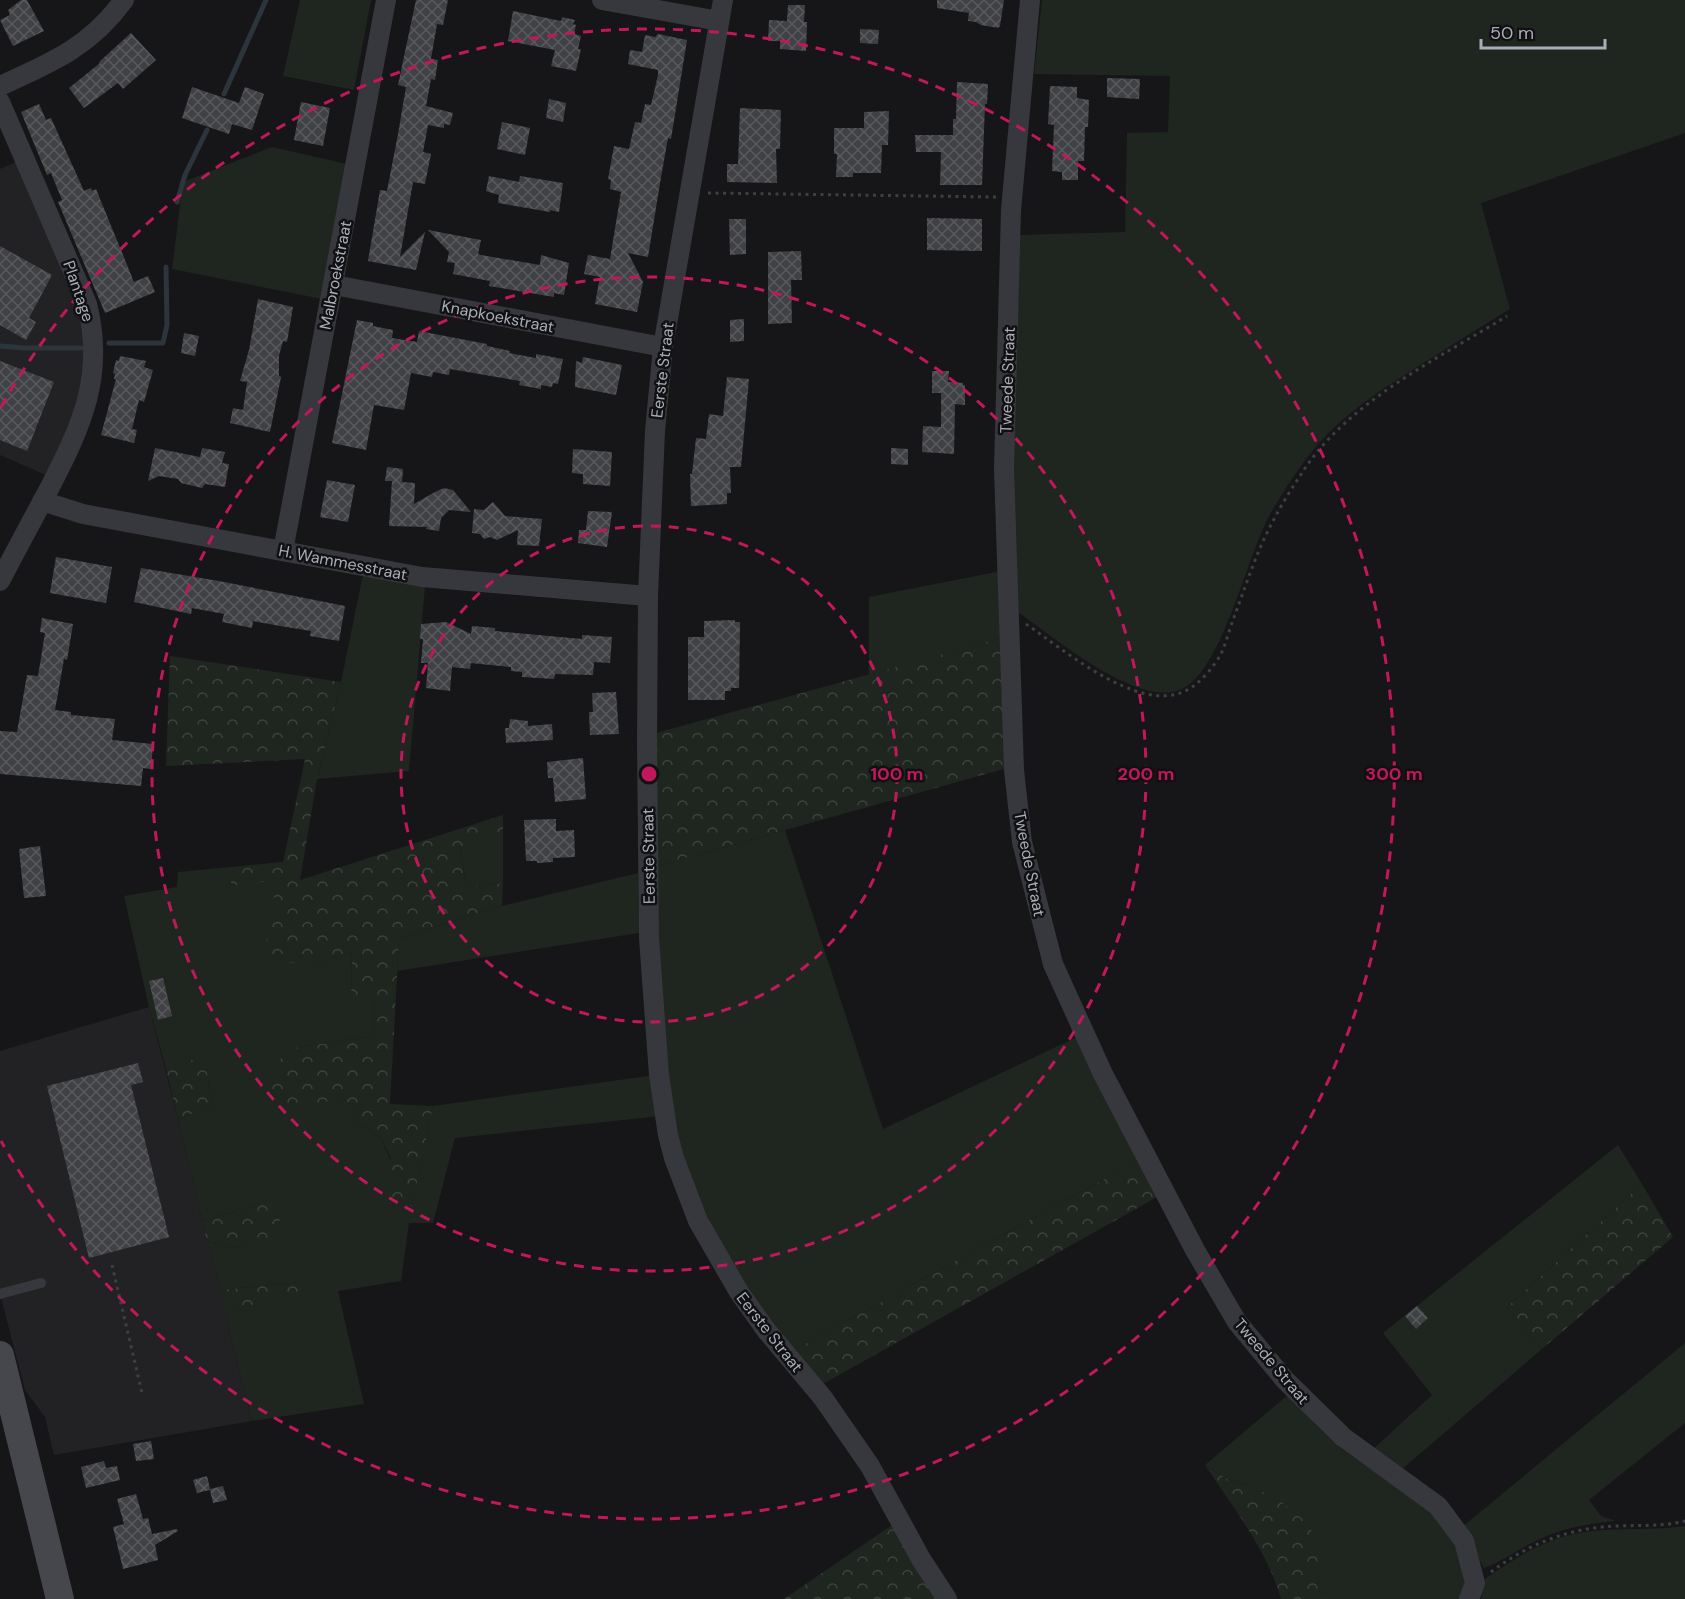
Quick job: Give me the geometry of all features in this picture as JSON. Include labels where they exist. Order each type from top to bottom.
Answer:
[{"type":"main road","points":[[0,1355],[60,1599]]},
{"type":"street","points":[[0,86],[77,48],[106,22],[124,0]]},
{"type":"street","name":"Malbroekstraat","points":[[283,551],[386,0]]},
{"type":"street","points":[[602,0],[720,21]]},
{"type":"street","name":"Eerste Straat","points":[[723,0],[663,347],[655,431],[648,596],[647,741],[649,938],[659,1075],[668,1135],[674,1158],[698,1221],[739,1292],[766,1330],[823,1398],[870,1466],[921,1558],[947,1599]]},
{"type":"street","name":"Tweede Straat","points":[[1030,0],[1012,197],[1004,469],[1014,770],[1022,842],[1053,964],[1103,1074],[1195,1250],[1237,1322],[1285,1380],[1343,1437],[1438,1506],[1464,1541],[1472,1591]]},
{"type":"street","name":"Plantage","points":[[0,102],[87,304],[94,344],[92,378],[85,412],[73,443],[0,581]]},
{"type":"street","name":"Knapkoekstraat","points":[[334,285],[663,347]]},
{"type":"street","name":"H. Wammesstraat","points":[[42,501],[83,514],[422,576],[490,584],[648,596]]},
{"type":"lane","points":[[0,1294],[41,1283]]},
{"type":"path","points":[[688,193],[1012,197]]},
{"type":"path","points":[[1009,613],[1114,682],[1139,693],[1160,697],[1182,693],[1199,681],[1220,655],[1271,523],[1301,473],[1324,442],[1353,416],[1393,386],[1507,316]]},
{"type":"path","points":[[112,1265],[142,1393]]},
{"type":"path","points":[[1472,1591],[1507,1560],[1562,1533],[1601,1527],[1673,1524],[1685,1521]]},
{"type":"shaded area","points":[[18,161],[83,324],[85,367],[74,420],[46,475],[0,455],[0,169]]},
{"type":"shaded area","points":[[149,1007],[207,1242],[221,1289],[304,1293],[225,1313],[252,1421],[54,1455],[45,1417],[25,1390],[0,1294],[0,1051]]},
{"type":"green space","points":[[300,0],[371,0],[354,90],[283,76]]},
{"type":"green space","points":[[1042,0],[1685,0],[1685,133],[1481,203],[1510,309],[1377,393],[1342,420],[1314,449],[1272,511],[1233,610],[1209,661],[1195,679],[1180,690],[1161,692],[1140,688],[1117,678],[1070,650],[1014,609],[1013,473],[1019,235],[1125,232],[1127,133],[1168,132],[1170,76],[1034,74]]},
{"type":"green space","points":[[272,147],[347,164],[322,299],[172,269],[183,182]]},
{"type":"green space","points":[[1001,571],[1004,637],[869,675],[869,597]]},
{"type":"green space","points":[[363,574],[425,586],[409,771],[317,779],[341,682]]},
{"type":"green space","points":[[1004,637],[1007,768],[653,867],[653,734]]},
{"type":"green space","points":[[170,656],[341,682],[317,779],[300,880],[503,815],[503,830],[460,847],[466,887],[503,883],[502,906],[399,938],[390,1104],[433,1106],[412,1206],[392,1203],[391,1158],[380,1137],[356,1122],[353,1107],[344,1099],[296,1106],[275,1100],[266,1086],[270,1068],[293,1048],[374,1036],[375,1000],[351,999],[352,952],[311,964],[263,961],[277,880],[231,886],[231,867],[283,862],[305,759],[166,766]]},
{"type":"green space","points":[[503,830],[503,883],[466,887],[460,846]]},
{"type":"green space","points":[[785,830],[883,1129],[1077,1037],[1139,1160],[792,1351],[765,1316],[723,1249],[683,1173],[671,1130],[653,867]]},
{"type":"green space","points":[[231,867],[231,886],[277,879],[311,964],[352,952],[351,999],[375,999],[374,1036],[293,1048],[325,1101],[344,1099],[353,1107],[356,1122],[380,1137],[412,1205],[433,1106],[655,1075],[661,1116],[455,1138],[433,1223],[409,1223],[401,1281],[338,1291],[364,1404],[252,1421],[225,1313],[304,1292],[300,1282],[221,1290],[207,1242],[238,1248],[285,1232],[262,1203],[202,1221],[178,1119],[213,1106],[204,1057],[166,1069],[149,1007],[124,896],[177,887],[178,872]]},
{"type":"green space","points":[[638,873],[639,933],[397,971],[399,938],[502,906]]},
{"type":"green space","points":[[204,1056],[213,1106],[178,1119],[166,1069]]},
{"type":"green space","points":[[1618,1145],[1642,1184],[1507,1307],[1542,1349],[1401,1470],[1372,1450],[1432,1395],[1383,1333]]},
{"type":"green space","points":[[1139,1160],[1159,1196],[821,1385],[792,1351]]},
{"type":"green space","points":[[1642,1184],[1673,1237],[1542,1349],[1507,1307]]},
{"type":"green space","points":[[262,1203],[275,1208],[285,1233],[238,1248],[207,1242],[202,1221]]},
{"type":"green space","points":[[301,1282],[304,1293],[225,1313],[221,1290]]},
{"type":"green space","points":[[1685,1343],[1685,1423],[1589,1500],[1601,1516],[1616,1521],[1550,1534],[1484,1568],[1462,1527]]},
{"type":"green space","points":[[1289,1394],[1339,1447],[1409,1494],[1443,1523],[1455,1543],[1463,1565],[1465,1588],[1462,1599],[1324,1599],[1318,1588],[1317,1568],[1247,1484],[1227,1479],[1205,1465]]},
{"type":"green space","points":[[1205,1465],[1227,1479],[1247,1484],[1280,1501],[1305,1521],[1317,1539],[1318,1588],[1324,1599],[1281,1599],[1258,1546]]},
{"type":"green space","points":[[892,1525],[938,1599],[784,1599]]},
{"type":"green space","points":[[1685,1526],[1685,1599],[1481,1599],[1485,1579],[1522,1555],[1552,1540],[1592,1531]]},
{"type":"building","points":[[21,0],[27,0],[44,31],[13,46],[0,20],[10,15],[8,10]]},
{"type":"building","points":[[416,0],[448,0],[443,25],[437,24],[431,59],[438,60],[435,80],[431,79],[426,106],[453,113],[450,125],[444,124],[444,128],[428,125],[423,152],[431,154],[425,184],[413,182],[400,257],[425,232],[416,270],[368,261],[380,190],[387,191],[398,134],[406,87],[398,85]]},
{"type":"building","points":[[937,0],[1004,0],[1000,26],[998,28],[968,21],[969,13],[937,8]]},
{"type":"building","points":[[788,5],[805,5],[806,51],[780,49],[780,41],[768,41],[769,20],[787,21]]},
{"type":"building","points":[[513,11],[561,21],[562,17],[575,20],[574,34],[581,36],[578,49],[581,49],[576,71],[551,66],[555,50],[508,41]]},
{"type":"building","points":[[860,29],[879,30],[878,44],[860,43]]},
{"type":"building","points":[[131,33],[156,60],[123,89],[118,83],[84,108],[69,88],[100,63]]},
{"type":"building","points":[[658,34],[687,40],[648,257],[628,253],[643,282],[637,312],[595,304],[600,277],[584,274],[588,255],[610,259],[621,192],[610,189],[611,180],[608,179],[614,146],[629,149],[635,122],[641,123],[645,104],[651,105],[658,75],[658,70],[628,64],[630,50],[642,52],[645,35],[655,37]]},
{"type":"building","points":[[1107,78],[1140,79],[1139,99],[1107,97]]},
{"type":"building","points":[[957,82],[988,84],[987,104],[985,104],[982,185],[940,185],[941,152],[916,152],[915,135],[953,135]]},
{"type":"building","points":[[1050,86],[1077,87],[1077,98],[1089,100],[1084,161],[1078,161],[1078,180],[1062,180],[1062,172],[1052,171],[1054,125],[1048,124]]},
{"type":"building","points":[[192,87],[239,103],[245,87],[264,94],[252,130],[232,124],[229,134],[182,118]]},
{"type":"building","points":[[549,99],[566,103],[563,122],[546,118]]},
{"type":"building","points":[[301,102],[330,108],[323,146],[294,140]]},
{"type":"building","points":[[39,104],[46,120],[51,118],[84,191],[91,188],[92,191],[96,189],[134,282],[148,276],[155,292],[105,313],[58,202],[62,200],[51,173],[47,175],[21,112]]},
{"type":"building","points":[[740,108],[781,110],[780,149],[776,149],[777,183],[727,182],[727,164],[738,164]]},
{"type":"building","points":[[889,111],[888,145],[882,145],[881,173],[853,173],[853,177],[836,177],[837,154],[834,154],[834,128],[864,128],[864,112]]},
{"type":"building","points":[[502,122],[530,128],[525,155],[497,149]]},
{"type":"building","points":[[489,176],[519,182],[520,176],[563,183],[559,212],[498,203],[499,195],[486,191]]},
{"type":"building","points":[[927,218],[982,219],[982,251],[927,250]]},
{"type":"building","points":[[729,219],[746,219],[746,254],[730,255]]},
{"type":"building","points":[[428,230],[481,240],[478,254],[481,255],[540,265],[541,255],[569,263],[564,295],[554,293],[554,297],[489,286],[490,281],[453,274],[455,263],[447,262],[449,252]]},
{"type":"building","points":[[0,246],[52,275],[29,318],[36,322],[26,340],[0,325]]},
{"type":"building","points":[[801,251],[802,280],[791,280],[792,323],[768,324],[768,252]]},
{"type":"building","points":[[258,299],[293,307],[287,342],[283,341],[279,356],[279,376],[281,377],[270,432],[230,423],[233,408],[243,410],[247,382],[240,381],[249,350]]},
{"type":"building","points":[[744,319],[744,341],[730,342],[730,320]]},
{"type":"building","points":[[357,320],[393,330],[392,338],[417,342],[419,331],[487,344],[487,346],[510,351],[509,353],[536,358],[536,354],[563,359],[558,384],[553,383],[552,387],[541,385],[541,389],[519,385],[520,381],[450,369],[449,375],[433,372],[432,377],[411,373],[404,410],[374,405],[366,450],[332,443]]},
{"type":"building","points":[[184,333],[199,336],[195,356],[181,353]]},
{"type":"building","points":[[120,356],[146,361],[144,367],[153,370],[144,402],[139,400],[132,429],[137,430],[134,443],[101,435],[116,379],[113,373],[116,360],[119,361]]},
{"type":"building","points":[[583,357],[622,365],[616,395],[575,387],[576,361],[582,363]]},
{"type":"building","points":[[0,361],[54,382],[27,451],[0,440]]},
{"type":"building","points":[[932,371],[949,371],[948,382],[965,385],[965,405],[955,404],[954,454],[922,452],[923,426],[941,427],[941,393],[932,393]]},
{"type":"building","points":[[727,377],[749,379],[741,467],[730,467],[731,493],[727,493],[727,504],[691,506],[690,474],[692,474],[696,438],[706,439],[709,414],[723,416]]},
{"type":"building","points":[[155,448],[200,457],[202,448],[225,452],[222,463],[229,464],[225,487],[205,484],[202,488],[181,483],[178,479],[159,476],[148,481]]},
{"type":"building","points":[[891,448],[908,449],[908,465],[891,464]]},
{"type":"building","points":[[573,449],[612,452],[610,486],[583,484],[583,474],[572,473]]},
{"type":"building","points":[[387,467],[403,469],[402,482],[415,483],[414,504],[444,488],[453,490],[471,512],[449,510],[441,518],[439,531],[426,529],[427,527],[389,526],[392,481],[385,481]]},
{"type":"building","points":[[327,480],[355,485],[348,522],[320,517]]},
{"type":"building","points":[[493,502],[505,516],[542,519],[539,546],[517,545],[518,530],[497,540],[490,537],[484,539],[480,534],[472,533],[474,509],[484,510]]},
{"type":"building","points":[[588,511],[612,512],[607,547],[578,543],[579,530],[586,530]]},
{"type":"building","points":[[56,557],[112,567],[106,603],[50,593]]},
{"type":"building","points":[[141,568],[345,606],[339,641],[310,636],[311,631],[253,621],[252,628],[222,622],[224,614],[192,608],[191,614],[134,602]]},
{"type":"building","points":[[42,618],[73,624],[55,710],[71,712],[71,715],[115,719],[112,740],[153,744],[151,769],[143,768],[141,786],[0,774],[0,731],[17,732],[27,675],[38,676],[45,633],[40,632]]},
{"type":"building","points":[[735,620],[735,622],[740,622],[739,688],[725,691],[725,700],[688,700],[688,637],[704,637],[704,621]]},
{"type":"building","points":[[446,622],[471,634],[472,626],[495,628],[495,631],[582,639],[582,635],[612,637],[610,663],[594,662],[593,675],[555,674],[554,679],[522,677],[522,672],[511,671],[511,667],[471,663],[470,669],[452,667],[450,691],[426,688],[428,663],[421,663],[423,639],[420,639],[421,624]]},
{"type":"building","points":[[616,692],[619,734],[590,735],[589,712],[593,712],[592,693]]},
{"type":"building","points":[[510,719],[528,721],[528,726],[552,724],[553,740],[506,743],[505,728],[509,728]]},
{"type":"building","points":[[583,758],[586,799],[555,802],[553,778],[548,778],[547,762]]},
{"type":"building","points":[[556,819],[556,831],[574,830],[575,857],[553,858],[553,862],[526,861],[524,820]]},
{"type":"building","points":[[40,846],[46,896],[24,898],[19,849]]},
{"type":"building","points":[[163,978],[172,1016],[158,1020],[149,981]]},
{"type":"building","points":[[138,1063],[143,1082],[131,1085],[169,1237],[89,1258],[47,1086]]},
{"type":"building","points":[[1417,1306],[1428,1318],[1416,1329],[1405,1316]]},
{"type":"building","points":[[151,1441],[154,1459],[136,1461],[133,1444]]},
{"type":"building","points":[[104,1461],[106,1468],[117,1466],[120,1480],[86,1488],[81,1467]]},
{"type":"building","points":[[207,1476],[210,1489],[223,1486],[227,1500],[213,1503],[210,1490],[197,1493],[193,1480]]},
{"type":"building","points":[[136,1494],[143,1519],[148,1518],[152,1534],[177,1529],[178,1531],[155,1545],[158,1560],[123,1569],[113,1527],[124,1524],[117,1499]]},
{"type":"waterway","points":[[224,94],[266,0]]},
{"type":"waterway","points":[[177,202],[185,175],[207,130]]},
{"type":"waterway","points":[[109,343],[163,343],[167,325],[166,267]]},
{"type":"waterway","points":[[0,346],[81,348]]}]
